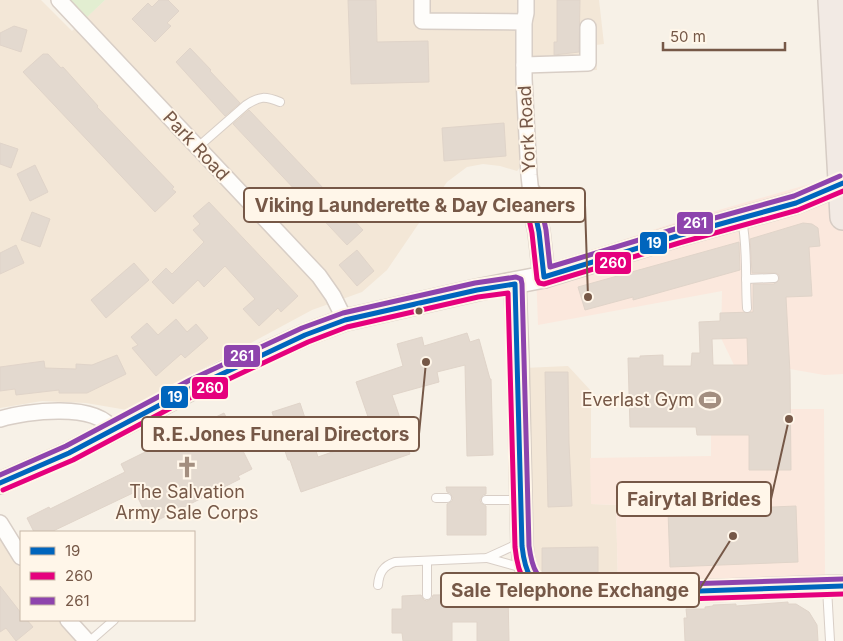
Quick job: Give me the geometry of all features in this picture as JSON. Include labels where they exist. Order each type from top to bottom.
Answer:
[{"type":"highway","points":[[831,0],[838,51],[843,217]]},
{"type":"main road","points":[[0,483],[69,453],[230,369],[305,335],[345,320],[544,277],[796,203],[842,184]]},
{"type":"main road","points":[[532,194],[544,277]]},
{"type":"main road","points":[[515,284],[522,546],[527,573],[541,589],[558,596],[835,586]]},
{"type":"street","points":[[422,0],[422,21],[524,22]]},
{"type":"street","name":"York Road","points":[[526,0],[524,65],[529,175],[532,194]]},
{"type":"street","name":"Park Road","points":[[65,2],[198,148],[319,276],[333,296],[345,320]]},
{"type":"street","name":"York Road","points":[[524,65],[588,63],[588,27]]},
{"type":"street","points":[[0,420],[36,411],[59,410],[95,417],[108,422],[113,430]]},
{"type":"street","points":[[0,523],[20,555]]},
{"type":"street","points":[[69,621],[88,641]]},
{"type":"lane","points":[[198,148],[253,100],[267,97],[280,102]]},
{"type":"lane","points":[[742,218],[746,250],[747,308]]},
{"type":"lane","points":[[746,279],[774,278]]},
{"type":"lane","points":[[436,498],[447,498]]},
{"type":"lane","points":[[486,500],[522,500]]},
{"type":"lane","points":[[378,585],[380,572],[388,564],[488,558],[512,546],[522,546]]},
{"type":"lane","points":[[488,558],[527,573]]},
{"type":"lane","points":[[426,561],[427,595]]},
{"type":"lane","points":[[830,641],[835,586]]},
{"type":"lane","points":[[88,641],[113,621]]},
{"type":"shaded area","points":[[0,0],[41,0],[72,31],[105,0],[599,0],[604,44],[596,45],[597,70],[517,72],[521,166],[517,171],[483,164],[467,167],[447,182],[387,270],[362,292],[312,310],[127,410],[86,403],[42,401],[0,408]]},
{"type":"shaded area","points":[[843,0],[843,374],[824,375],[790,369],[734,365],[721,338],[722,291],[538,325],[536,272],[553,261],[677,222],[841,175]]},
{"type":"shaded area","points":[[568,366],[591,391],[591,504],[616,505],[618,585],[572,588],[547,584],[529,568],[524,368]]},
{"type":"shaded area","points":[[739,409],[824,409],[825,580],[641,579],[633,585],[618,585],[616,505],[591,504],[590,458],[711,456],[711,435],[729,435]]},
{"type":"shaded area","points":[[0,537],[20,567],[20,621],[60,621],[78,641],[0,641]]},
{"type":"green space","points":[[67,0],[105,0],[85,19]]},
{"type":"building","points":[[159,0],[168,0],[179,11],[167,23],[171,26],[155,42],[132,19],[148,3],[152,7]]},
{"type":"building","points":[[348,0],[376,0],[377,42],[428,41],[429,82],[351,84]]},
{"type":"building","points":[[557,0],[580,0],[579,52],[554,55],[554,42],[557,42]]},
{"type":"building","points":[[14,26],[27,30],[21,52],[0,45],[0,33]]},
{"type":"building","points":[[190,48],[240,103],[225,116],[176,62]]},
{"type":"building","points":[[43,54],[48,54],[61,68],[63,67],[97,107],[174,187],[172,189],[176,192],[155,212],[23,72]]},
{"type":"building","points":[[249,110],[363,230],[347,245],[233,124]]},
{"type":"building","points":[[504,123],[506,156],[444,161],[442,128]]},
{"type":"building","points":[[0,143],[18,149],[11,168],[0,164]]},
{"type":"building","points":[[35,165],[48,192],[30,201],[17,174]]},
{"type":"building","points":[[209,202],[298,296],[281,312],[278,308],[259,326],[243,309],[255,299],[225,266],[204,287],[198,280],[173,304],[152,282],[166,268],[172,274],[204,242],[193,230],[200,224],[193,216]]},
{"type":"building","points":[[32,212],[50,219],[40,247],[21,240]]},
{"type":"building","points":[[803,223],[812,224],[818,228],[820,246],[809,247],[812,296],[786,297],[790,373],[791,470],[749,470],[749,435],[697,435],[696,427],[630,427],[628,358],[663,355],[663,366],[691,366],[692,353],[700,353],[699,322],[720,321],[720,313],[753,312],[753,284],[774,284],[779,280],[779,275],[776,273],[752,273],[750,239]],"holes":[[[747,338],[748,365],[713,365],[712,339]]]},
{"type":"building","points":[[739,242],[740,270],[633,300],[633,297],[585,310],[578,287]]},
{"type":"building","points":[[16,245],[24,263],[0,274],[0,253]]},
{"type":"building","points":[[357,250],[374,271],[357,286],[339,265]]},
{"type":"building","points":[[134,263],[149,280],[106,318],[91,300]]},
{"type":"building","points":[[176,319],[187,332],[196,324],[208,338],[185,358],[181,354],[156,376],[132,348],[138,345],[131,337],[147,323],[158,335]]},
{"type":"building","points":[[467,333],[470,342],[479,339],[491,379],[493,455],[467,456],[465,365],[437,372],[439,382],[392,395],[401,421],[398,422],[410,454],[301,492],[272,412],[300,403],[318,457],[375,437],[356,382],[403,366],[397,344],[422,337],[424,346]]},
{"type":"building","points":[[117,355],[126,374],[87,393],[59,393],[59,390],[16,395],[15,389],[0,391],[0,367],[44,361],[45,368],[76,369],[76,364],[92,365]]},
{"type":"building","points":[[545,372],[568,372],[572,506],[548,507]]},
{"type":"building","name":"The Salvation Army Sale Corps","points":[[224,413],[252,469],[238,476],[240,479],[154,522],[150,515],[147,516],[135,492],[53,531],[34,531],[27,518],[49,507],[50,509],[125,472],[121,464]]},
{"type":"building","points":[[446,487],[486,487],[486,494],[480,500],[486,506],[486,535],[447,535],[447,504],[453,498],[447,492]]},
{"type":"building","points":[[732,492],[749,492],[749,508],[796,506],[798,562],[670,567],[668,511],[732,508]]},
{"type":"building","points":[[598,547],[598,572],[542,573],[542,548]]},
{"type":"building","points":[[0,586],[20,612],[20,621],[28,621],[33,627],[16,641],[6,628],[0,632]]},
{"type":"building","points":[[508,594],[509,641],[477,641],[477,622],[452,622],[452,641],[403,641],[402,633],[392,633],[392,609],[402,609],[402,596],[421,595],[427,601],[433,595]]},
{"type":"building","points":[[788,602],[788,604],[796,604],[809,612],[817,625],[818,641],[685,641],[684,618],[687,618],[686,609],[705,609],[705,607],[713,605],[736,604],[736,606]]},
{"type":"transit line","name":"261","points":[[538,192],[546,230],[550,267],[675,229],[794,196],[840,176]]},
{"type":"transit line","name":"19","points":[[531,194],[539,232],[544,277],[677,236],[796,203],[843,183]]},
{"type":"transit line","name":"260","points":[[524,196],[532,233],[537,279],[539,283],[544,284],[679,243],[798,210],[843,191]]},
{"type":"transit line","name":"261","points":[[0,475],[66,446],[190,380],[302,328],[343,313],[475,283],[516,277],[521,279],[522,284],[529,546],[536,573],[545,582],[559,588],[843,579]]},
{"type":"transit line","name":"19","points":[[0,483],[69,453],[194,387],[305,335],[345,320],[477,290],[515,284],[522,546],[525,564],[531,578],[541,588],[558,596],[843,586]]},
{"type":"transit line","name":"260","points":[[3,490],[73,460],[197,394],[308,342],[347,327],[478,297],[508,293],[515,547],[521,576],[531,590],[547,600],[558,603],[843,594]]},
{"type":"place","name":"Viking Launderette & Day Cleaners","points":[[588,297]]},
{"type":"place","name":"R.E.Jones Funeral Directors","points":[[426,362]]},
{"type":"place","name":"Everlast Gym","points":[[710,400]]},
{"type":"place","name":"Fairytal Brides","points":[[789,419]]},
{"type":"place","name":"The Salvation Army Sale Corps","points":[[187,467]]},
{"type":"place","name":"Sale Telephone Exchange","points":[[733,536]]}]
